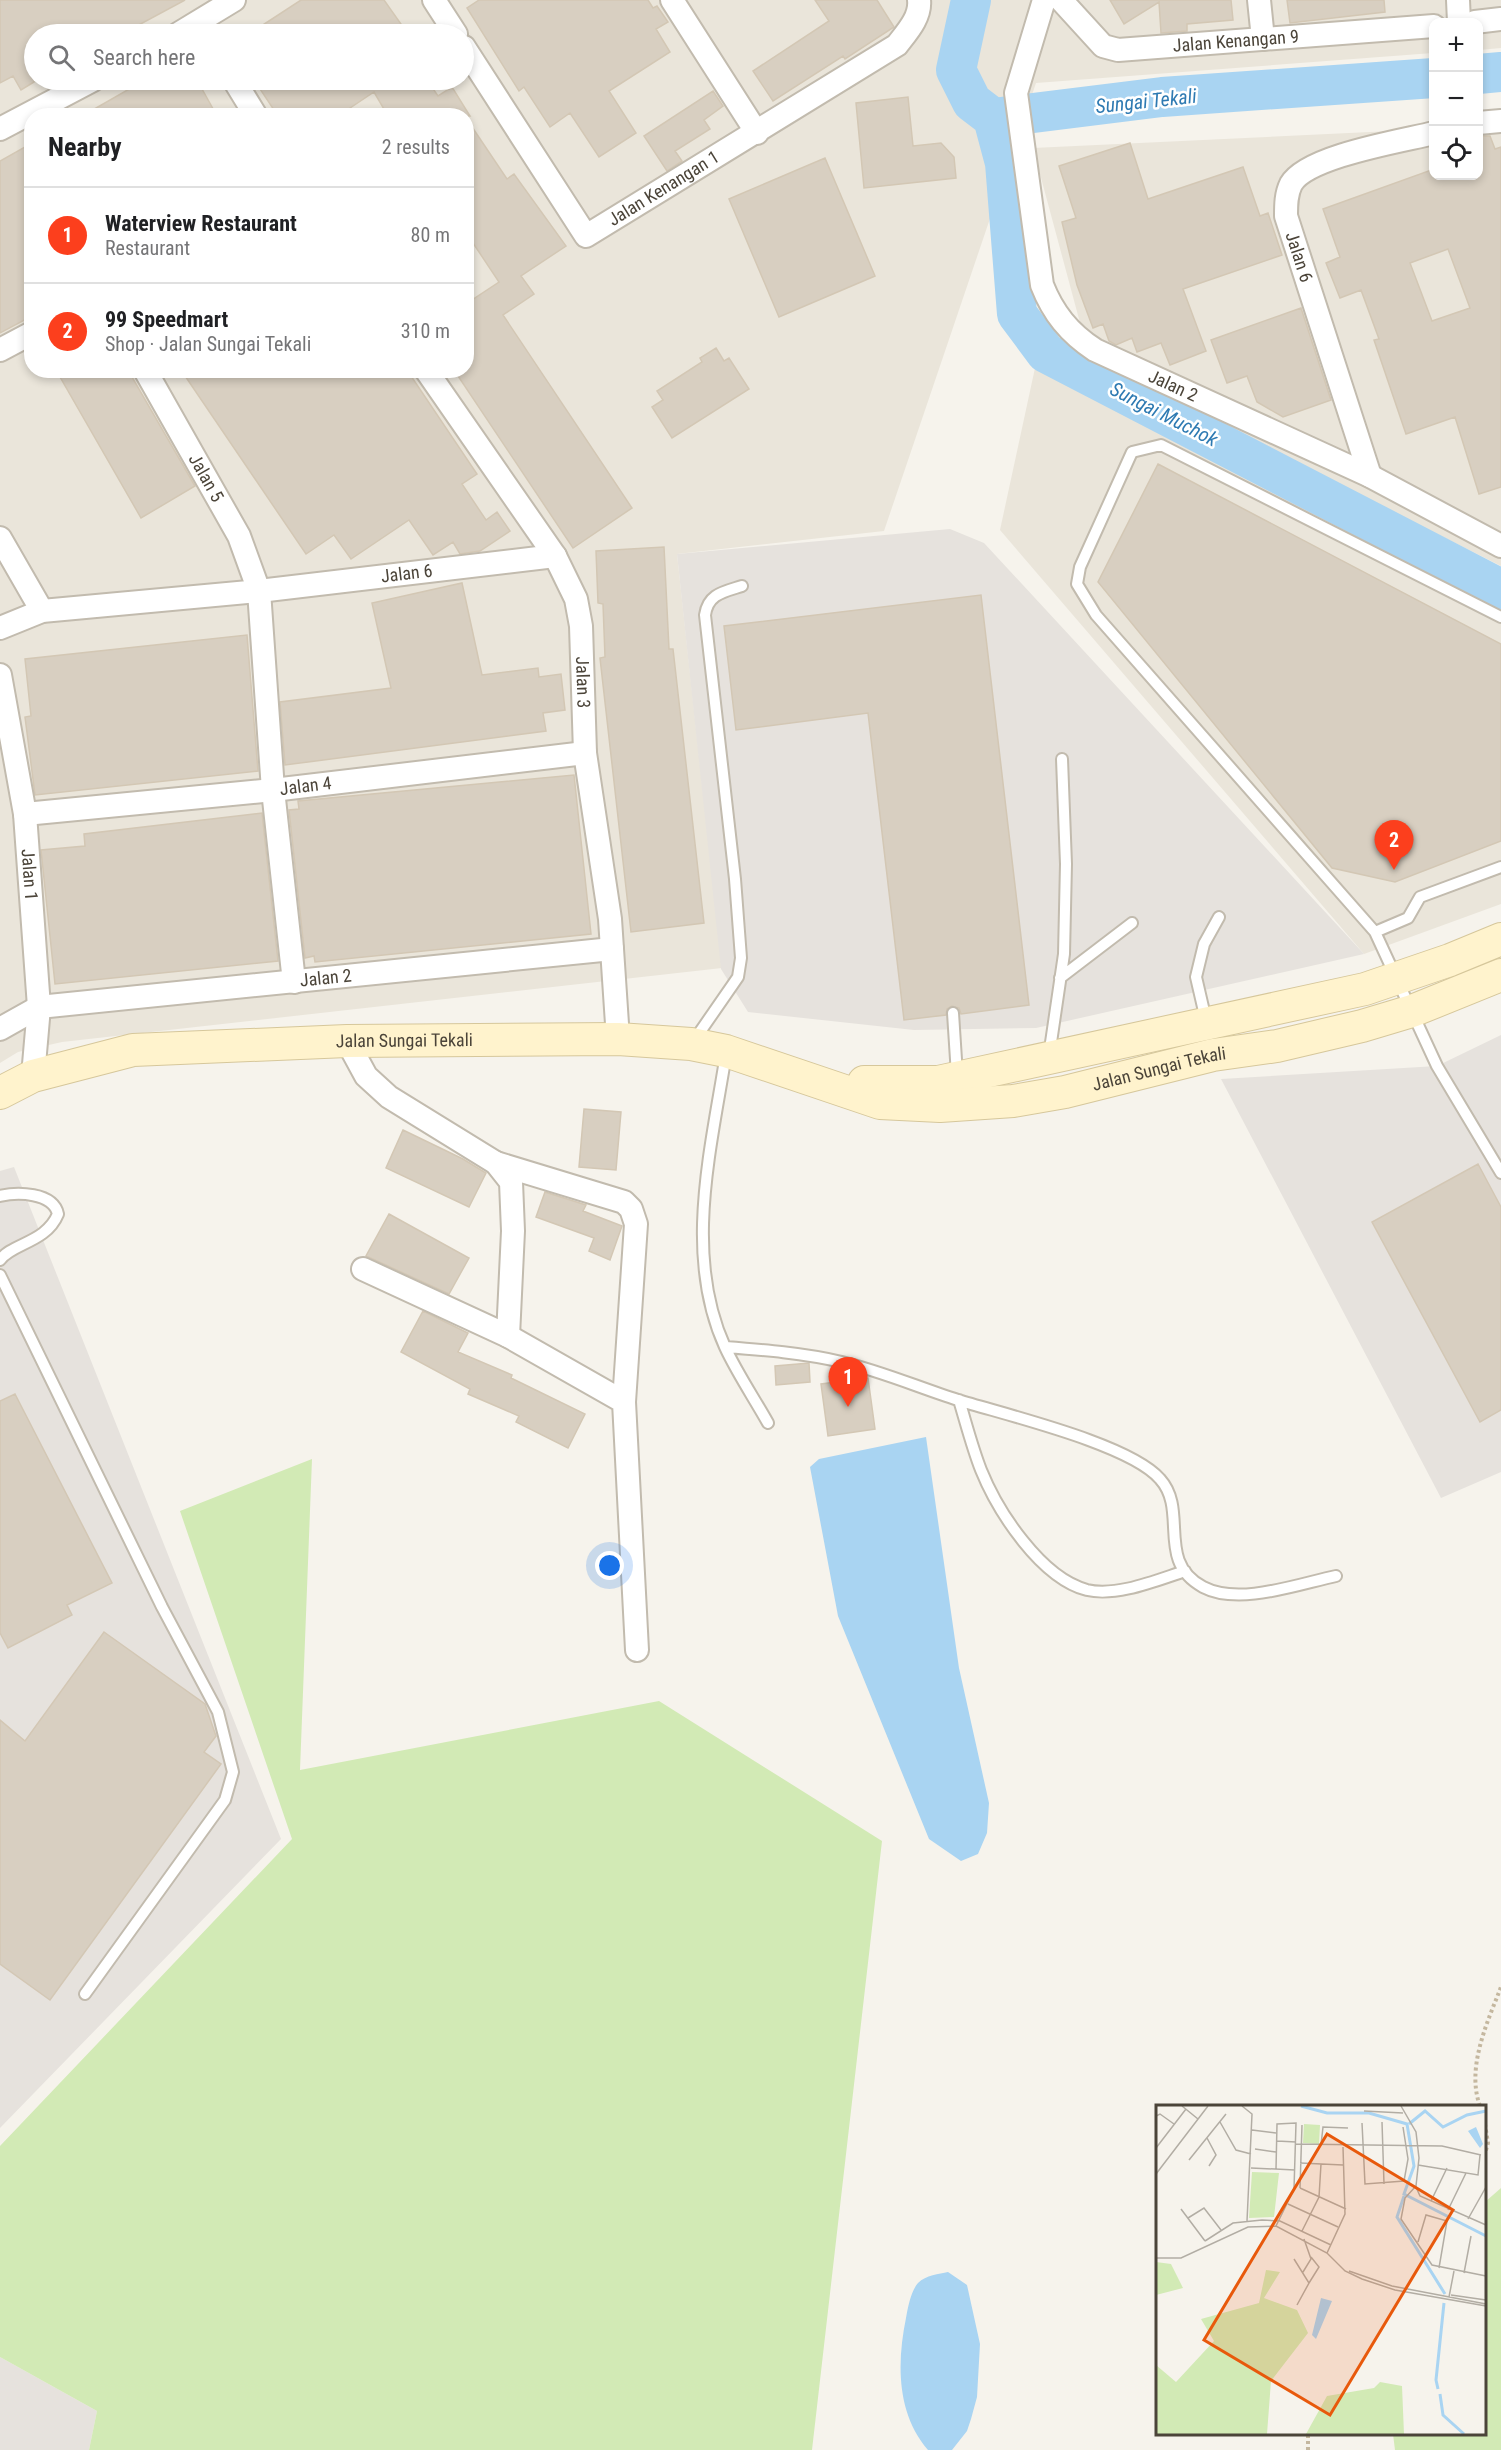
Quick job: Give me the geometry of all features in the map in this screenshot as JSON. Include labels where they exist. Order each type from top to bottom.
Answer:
[{"type":"street","points":[[209,24],[234,0]]},
{"type":"street","points":[[434,0],[450,24]]},
{"type":"street","points":[[672,0],[757,133]]},
{"type":"street","name":"Jalan 2","points":[[1044,0],[1016,93],[1042,285],[1052,310],[1079,340],[1095,350],[1370,476],[1501,546]]},
{"type":"street","name":"Jalan Kenangan 9","points":[[1061,0],[1103,46],[1118,50],[1429,26]]},
{"type":"street","points":[[1259,0],[1263,39]]},
{"type":"street","points":[[1458,0],[1459,18]]},
{"type":"street","name":"Jalan Kenangan 1","points":[[474,62],[586,236],[897,45],[911,27],[920,4]]},
{"type":"street","points":[[1483,21],[1501,19]]},
{"type":"street","points":[[40,108],[74,90]]},
{"type":"street","points":[[240,90],[251,108]]},
{"type":"street","points":[[0,129],[24,116]]},
{"type":"street","points":[[1483,123],[1501,121]]},
{"type":"street","name":"Jalan 6","points":[[1370,476],[1286,216],[1286,198],[1292,183],[1303,172],[1331,158],[1429,135]]},
{"type":"street","points":[[0,350],[24,337]]},
{"type":"street","name":"Jalan 5","points":[[149,378],[238,536],[259,591]]},
{"type":"street","name":"Jalan 3","points":[[432,378],[555,556],[576,599],[581,626],[585,753],[612,949],[618,1039]]},
{"type":"street","points":[[0,538],[42,611]]},
{"type":"street","name":"Jalan 6","points":[[0,628],[42,611],[259,591],[555,556]]},
{"type":"street","points":[[259,591],[273,790],[294,982]]},
{"type":"street","name":"Jalan 1","points":[[0,675],[25,814],[39,1008],[33,1076]]},
{"type":"street","name":"Jalan 4","points":[[25,814],[273,790],[585,753]]},
{"type":"street","name":"Jalan Sungai Tekali","points":[[812,1080],[938,1082],[958,1078],[1365,989],[1398,979],[1501,939]]},
{"type":"street","name":"Jalan 2","points":[[39,1008],[612,949]]},
{"type":"street","name":"Jalan Sungai Tekali","points":[[0,1093],[33,1076],[133,1050],[347,1041],[618,1039],[691,1044],[726,1051],[880,1103],[940,1106],[1013,1101],[1065,1092],[1213,1055],[1287,1043],[1412,1011],[1501,975]]},
{"type":"street","points":[[0,1029],[39,1008]]},
{"type":"street","points":[[347,1041],[366,1076],[389,1097],[496,1163],[624,1202],[631,1209],[636,1224],[624,1402],[637,1650]]},
{"type":"street","points":[[496,1163],[511,1182],[514,1200],[508,1335]]},
{"type":"street","points":[[363,1269],[508,1335],[624,1402]]},
{"type":"lane","points":[[1501,617],[1161,445],[1132,452],[1080,567],[1077,584],[1096,615],[1375,932],[1437,1066],[1501,1173]]},
{"type":"lane","points":[[691,1044],[738,977],[741,958],[735,879],[705,615],[707,603],[716,594],[742,586]]},
{"type":"lane","points":[[1049,1059],[1064,954],[1066,864],[1062,759]]},
{"type":"lane","points":[[1375,932],[1408,918],[1420,897],[1501,867]]},
{"type":"lane","points":[[1207,1024],[1196,977],[1204,944],[1219,917]]},
{"type":"lane","points":[[1060,978],[1132,923]]},
{"type":"lane","points":[[952,1012],[958,1078]]},
{"type":"lane","points":[[726,1051],[703,1204],[703,1246],[711,1306],[725,1347],[768,1423]]},
{"type":"lane","points":[[0,1196],[11,1194],[41,1197],[51,1202],[58,1214],[51,1225],[32,1242],[5,1254],[0,1260]]},
{"type":"lane","points":[[0,1275],[162,1607],[219,1712],[232,1761],[233,1780],[225,1800],[85,1994]]},
{"type":"lane","points":[[725,1347],[792,1352],[844,1362],[1089,1441],[1147,1467],[1170,1493],[1175,1553],[1185,1571],[1202,1586],[1222,1594],[1245,1595],[1336,1576]]},
{"type":"lane","points":[[958,1400],[981,1470],[1007,1517],[1033,1554],[1063,1578],[1088,1590],[1129,1589],[1185,1571]]},
{"type":"path","points":[[1480,2105],[1475,2093],[1481,2039],[1501,1987]]},
{"type":"path","points":[[1486,2127],[1488,2144],[1486,2153]]},
{"type":"shaded area","points":[[0,0],[1501,0],[1501,48],[1483,50],[1483,18],[1429,18],[1429,53],[1036,83],[884,531],[677,554],[722,968],[62,1042],[18,1052],[0,1063]]},
{"type":"shaded area","points":[[1501,125],[1501,566],[1090,360],[1033,148],[1429,129],[1429,180],[1483,180],[1483,126]]},
{"type":"shaded area","points":[[1035,368],[1501,604],[1501,904],[1364,954],[1000,530]]},
{"type":"shaded area","points":[[950,529],[984,543],[1364,954],[1036,1028],[914,1030],[748,1012],[721,969],[677,554]]},
{"type":"shaded area","points":[[1501,1035],[1501,1472],[1441,1498],[1221,1079],[1437,1066]]},
{"type":"shaded area","points":[[14,1167],[281,1839],[0,2128],[0,1171]]},
{"type":"shaded area","points":[[0,2357],[97,2411],[89,2450],[0,2450]]},
{"type":"green space","points":[[312,1459],[300,1770],[659,1701],[882,1841],[812,2450],[89,2450],[97,2411],[0,2357],[0,2146],[292,1839],[180,1511]]},
{"type":"green space","points":[[1501,2188],[1501,2450],[1395,2450],[1393,2435],[1486,2435],[1486,2201]]},
{"type":"water","points":[[926,1437],[959,1668],[989,1803],[987,1833],[978,1854],[961,1861],[929,1839],[838,1616],[810,1467],[819,1459]]},
{"type":"water","points":[[948,2272],[967,2285],[980,2344],[977,2397],[967,2431],[952,2450],[928,2450],[917,2436],[905,2404],[901,2352],[909,2304],[916,2286],[925,2278]]},
{"type":"building","points":[[0,0],[185,0],[141,24],[24,24],[24,88],[21,90],[13,76],[0,83]]},
{"type":"building","points":[[301,0],[384,0],[401,24],[264,24]]},
{"type":"building","points":[[479,0],[648,0],[653,8],[657,6],[668,22],[656,29],[670,52],[609,91],[636,133],[599,157],[570,113],[550,127],[524,87],[519,91],[467,8]]},
{"type":"building","points":[[815,0],[877,0],[894,27],[845,59],[843,56],[773,101],[753,71],[829,21]]},
{"type":"building","points":[[1110,0],[1231,0],[1233,20],[1187,24],[1187,31],[1161,33],[1159,2],[1124,24]]},
{"type":"building","points":[[1287,0],[1384,0],[1385,12],[1290,23]]},
{"type":"building","points":[[128,90],[203,90],[213,108],[96,108]]},
{"type":"building","points":[[261,90],[434,90],[438,96],[447,90],[454,90],[465,108],[383,108],[374,92],[350,108],[273,108]]},
{"type":"building","points":[[713,91],[723,106],[704,120],[710,129],[675,151],[682,161],[667,171],[644,136]]},
{"type":"building","points":[[908,97],[913,146],[941,143],[954,157],[956,178],[864,188],[856,103]]},
{"type":"building","points":[[474,130],[507,179],[514,174],[566,246],[521,276],[534,294],[503,315],[632,508],[573,548],[459,378],[474,378],[474,299],[499,282],[474,244]]},
{"type":"building","points":[[1483,136],[1490,136],[1495,149],[1501,147],[1501,487],[1479,494],[1455,417],[1406,434],[1374,340],[1379,339],[1361,290],[1340,298],[1326,263],[1340,257],[1323,209],[1429,171],[1429,180],[1483,180]],"holes":[[[1448,249],[1470,308],[1432,321],[1410,263]]]},
{"type":"building","points":[[1130,143],[1148,199],[1243,167],[1260,216],[1268,213],[1282,255],[1183,289],[1206,351],[1170,365],[1161,343],[1137,352],[1132,338],[1116,345],[1109,341],[1103,324],[1093,328],[1077,285],[1062,222],[1076,218],[1059,166]]},
{"type":"building","points":[[24,148],[24,320],[0,333],[0,161]]},
{"type":"building","points":[[825,158],[875,276],[779,317],[729,199]]},
{"type":"building","points":[[1301,308],[1331,400],[1283,417],[1257,402],[1247,376],[1227,383],[1211,340]]},
{"type":"building","points":[[716,348],[724,361],[729,358],[749,389],[672,438],[652,407],[663,400],[657,391],[702,362],[700,358]]},
{"type":"building","points":[[61,378],[133,378],[195,486],[141,518]]},
{"type":"building","points":[[186,378],[412,378],[477,474],[462,484],[486,520],[497,512],[510,531],[480,551],[460,554],[453,542],[433,555],[409,520],[351,559],[334,535],[306,554]]},
{"type":"building","points":[[1158,464],[1501,644],[1501,841],[1395,882],[1332,868],[1098,582]]},
{"type":"building","points":[[664,547],[669,649],[673,649],[704,923],[631,932],[600,658],[605,657],[603,604],[598,603],[596,551]]},
{"type":"building","points":[[462,583],[482,675],[538,668],[539,677],[561,674],[565,710],[543,713],[546,731],[285,765],[280,702],[391,688],[372,603]]},
{"type":"building","points":[[981,595],[1029,1005],[961,1014],[959,1008],[952,1006],[947,1009],[946,1015],[904,1020],[868,713],[736,730],[724,626]]},
{"type":"building","points":[[247,635],[258,771],[35,795],[25,717],[31,716],[25,659]]},
{"type":"building","points":[[574,775],[591,934],[315,962],[314,956],[305,958],[289,810],[299,809],[298,801]]},
{"type":"building","points":[[262,813],[278,961],[55,984],[41,850],[85,846],[84,834]]},
{"type":"building","points":[[584,1109],[621,1112],[616,1170],[579,1167]]},
{"type":"building","points":[[403,1130],[463,1159],[486,1173],[469,1207],[386,1168]]},
{"type":"building","points":[[1478,1164],[1501,1207],[1501,1410],[1480,1422],[1372,1222]]},
{"type":"building","points":[[545,1192],[586,1205],[583,1211],[622,1226],[610,1260],[589,1251],[594,1238],[536,1217]]},
{"type":"building","points":[[389,1214],[469,1258],[449,1294],[366,1256]]},
{"type":"building","points":[[423,1311],[468,1333],[458,1352],[512,1375],[511,1378],[585,1414],[568,1448],[516,1422],[519,1416],[468,1394],[470,1389],[401,1352]]},
{"type":"building","points":[[809,1363],[810,1382],[776,1385],[775,1366]]},
{"type":"building","points":[[868,1378],[875,1429],[828,1436],[821,1384]]},
{"type":"building","points":[[15,1394],[112,1583],[67,1605],[72,1615],[8,1648],[0,1633],[0,1401]]},
{"type":"building","points":[[104,1632],[205,1704],[216,1736],[204,1752],[221,1764],[50,2000],[0,1964],[0,1720],[25,1741]]},
{"type":"waterway","name":"Sungai Tekali","points":[[971,0],[956,70],[972,102],[993,118],[1162,97],[1429,78]]},
{"type":"waterway","name":"Sungai Tekali","points":[[1483,74],[1501,72]]},
{"type":"waterway","name":"Sungai Muchok","points":[[993,118],[1005,163],[1017,314],[1046,353],[1501,589]]},
{"type":"place","name":"99 Speedmart","points":[[1394,870]]},
{"type":"place","name":"Waterview Restaurant","points":[[848,1407]]}]
